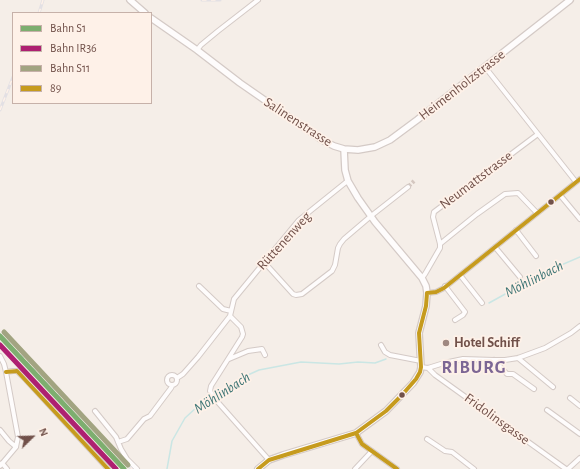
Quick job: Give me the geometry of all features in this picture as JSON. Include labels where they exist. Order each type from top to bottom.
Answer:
[{"type":"street","points":[[130,0],[144,12]]},
{"type":"street","points":[[197,50],[218,31],[258,0]]},
{"type":"street","name":"Heimenholzstrasse","points":[[344,149],[358,150],[375,147],[390,140],[418,120],[570,0]]},
{"type":"street","name":"Salinenstrasse","points":[[152,19],[197,50],[240,83],[322,140],[344,149],[345,170],[348,181],[358,198],[422,278],[426,286],[426,306],[419,333],[421,364]]},
{"type":"street","points":[[484,67],[576,182]]},
{"type":"street","name":"Neumattstrasse","points":[[440,244],[433,217],[434,212],[538,134]]},
{"type":"street","points":[[427,293],[436,292],[445,286],[580,179]]},
{"type":"street","name":"Rüttenenweg","points":[[230,316],[234,299],[299,220],[348,181]]},
{"type":"street","points":[[264,262],[293,294],[302,294],[332,271],[340,244],[371,216],[408,187]]},
{"type":"street","points":[[422,278],[440,248],[440,244],[477,214],[505,194],[518,193],[537,213]]},
{"type":"street","points":[[560,195],[580,219]]},
{"type":"street","points":[[516,230],[536,256]]},
{"type":"street","points":[[495,246],[520,277]]},
{"type":"street","points":[[460,274],[482,303]]},
{"type":"street","points":[[199,286],[222,309],[231,311]]},
{"type":"street","points":[[445,286],[465,312],[455,320]]},
{"type":"street","points":[[177,378],[183,374],[198,357],[230,316],[241,327],[243,334],[211,386],[210,391],[213,397],[269,460]]},
{"type":"street","points":[[381,345],[385,352],[390,355],[421,364],[428,368],[444,363],[463,360],[518,358],[545,348],[580,326]]},
{"type":"street","points":[[229,359],[248,351],[262,349],[265,356]]},
{"type":"street","points":[[0,356],[6,372],[18,437],[16,447],[1,465],[7,469]]},
{"type":"street","points":[[518,358],[552,387]]},
{"type":"street","points":[[494,360],[507,374],[513,374],[534,390]]},
{"type":"street","points":[[258,469],[269,460],[356,433],[386,411],[402,395],[416,379],[420,372],[421,364]]},
{"type":"street","name":"Fridolinsgasse","points":[[428,368],[567,469]]},
{"type":"street","points":[[6,372],[17,371],[108,469]]},
{"type":"street","points":[[172,386],[167,380],[171,375],[177,378]]},
{"type":"street","points":[[118,442],[127,439],[144,419],[150,416],[172,386],[176,384],[178,381],[177,378]]},
{"type":"street","points":[[570,398],[580,406]]},
{"type":"street","points":[[547,410],[580,434]]},
{"type":"street","points":[[95,411],[116,437],[127,459],[137,469]]},
{"type":"street","points":[[0,430],[16,447]]},
{"type":"street","points":[[356,433],[362,444],[397,469]]},
{"type":"street","points":[[427,438],[445,451],[452,452],[474,469]]},
{"type":"street","points":[[355,469],[372,451]]},
{"type":"street","points":[[567,469],[580,458]]},
{"type":"green space","points":[[25,373],[116,469],[111,469]]},
{"type":"waterway","name":"Möhlinbach","points":[[489,303],[545,272],[580,257]]},
{"type":"waterway","name":"Möhlinbach","points":[[167,469],[172,441],[185,418],[197,407],[239,379],[259,370],[301,362],[339,364],[358,362],[375,363],[386,359]]},
{"type":"tunnel","points":[[408,187],[414,181]]},
{"type":"railway","points":[[39,12],[43,0]]},
{"type":"railway","points":[[202,0],[220,0]]},
{"type":"railway","points":[[0,110],[12,80]]},
{"type":"railway","points":[[18,351],[48,384],[89,423],[132,469]]},
{"type":"rail line","name":"S11","points":[[4,332],[128,465]]},
{"type":"rail line","name":"S1","points":[[0,336],[124,469]]},
{"type":"rail line","name":"IR36","points":[[0,345],[116,469]]},
{"type":"transit line","name":"89","points":[[427,293],[436,292],[444,288],[580,179]]},
{"type":"transit line","name":"89","points":[[258,469],[269,460],[356,433],[386,411],[402,395],[420,372],[419,333],[426,306],[427,293]]},
{"type":"transit line","name":"89","points":[[6,372],[17,371],[108,469]]},
{"type":"transit line","name":"89","points":[[356,433],[362,444],[397,469]]},
{"type":"place","name":"Hotel Schiff","points":[[446,343]]},
{"type":"district","name":"RIBURG","points":[[474,368]]}]
